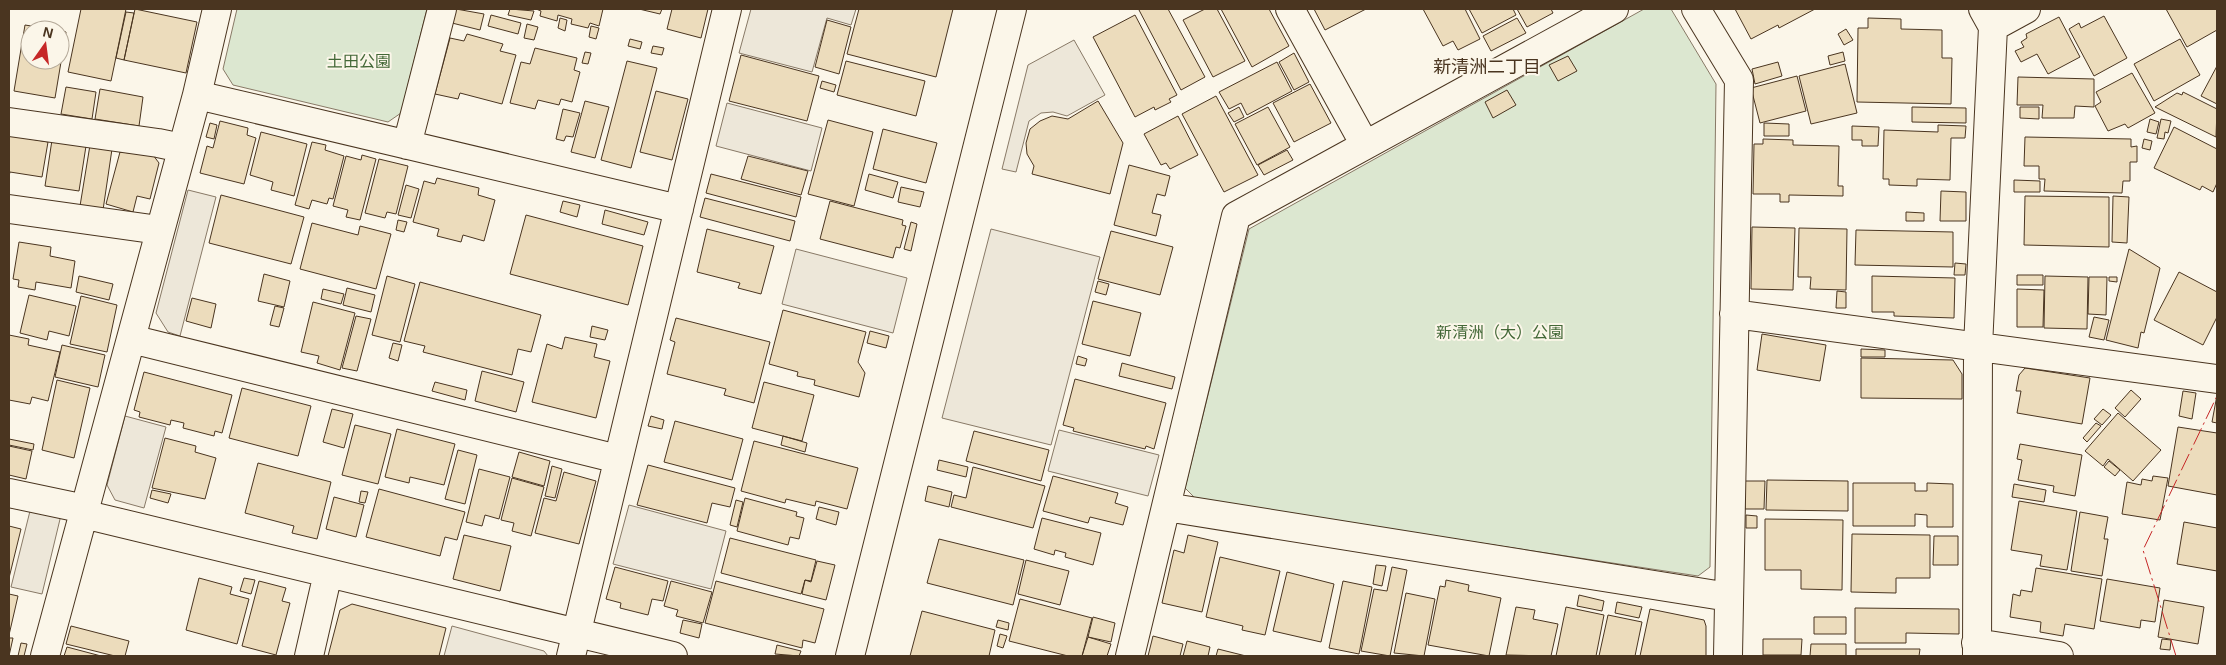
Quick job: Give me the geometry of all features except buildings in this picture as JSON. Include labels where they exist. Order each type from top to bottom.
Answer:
[{"type":"street","points":[[45,656],[197,95],[217,9]]},
{"type":"street","points":[[407,145],[442,9]]},
{"type":"street","points":[[573,644],[727,9]]},
{"type":"street","points":[[850,656],[1012,9]]},
{"type":"street","points":[[1290,9],[1365,145]]},
{"type":"street","points":[[1130,656],[1236,216],[1614,9]]},
{"type":"street","points":[[1696,9],[1739,80],[1728,656]]},
{"type":"street","points":[[2026,9],[1988,18],[1978,347],[1977,650],[2059,656]]},
{"type":"street","points":[[197,95],[679,209]]},
{"type":"street","points":[[9,122],[182,148]]},
{"type":"street","points":[[9,209],[159,230]]},
{"type":"street","points":[[1734,314],[1978,347],[2216,376]]},
{"type":"street","points":[[130,339],[618,459]]},
{"type":"street","points":[[9,493],[328,573],[573,644],[673,656]]},
{"type":"street","points":[[1166,507],[1729,597]]},
{"type":"street","points":[[309,656],[328,573]]},
{"type":"green space","name":"土田公園","points":[[237,9],[427,9],[401,113],[388,122],[233,85],[223,69]]},
{"type":"green space","name":"新清洲（大）公園","points":[[1644,9],[1671,9],[1716,84],[1710,567],[1698,576],[1197,500],[1185,488],[1249,229]]},
{"type":"shaded area","points":[[751,9],[856,9],[851,25],[827,18],[812,72],[739,53]]},
{"type":"shaded area","points":[[1074,40],[1105,95],[1067,116],[1053,112],[1041,113],[1029,121],[1016,172],[1002,169],[1028,65]]},
{"type":"shaded area","points":[[727,103],[822,128],[811,171],[716,146]]},
{"type":"shaded area","points":[[188,190],[216,197],[180,336],[168,332],[156,313]]},
{"type":"shaded area","points":[[991,229],[1100,257],[1051,445],[942,418]]},
{"type":"shaded area","points":[[796,249],[907,278],[893,333],[782,304]]},
{"type":"shaded area","points":[[125,416],[166,427],[144,508],[115,500],[107,485]]},
{"type":"shaded area","points":[[1059,430],[1159,455],[1148,496],[1048,471]]},
{"type":"shaded area","points":[[629,505],[726,531],[711,589],[613,564]]},
{"type":"shaded area","points":[[31,507],[61,515],[42,594],[11,587]]},
{"type":"shaded area","points":[[452,626],[544,651],[548,656],[444,656]]},
{"type":"power","points":[[2176,656],[2143,550],[2217,396]]},
{"type":"district","name":"新清洲二丁目","points":[[1487,67]]}]
